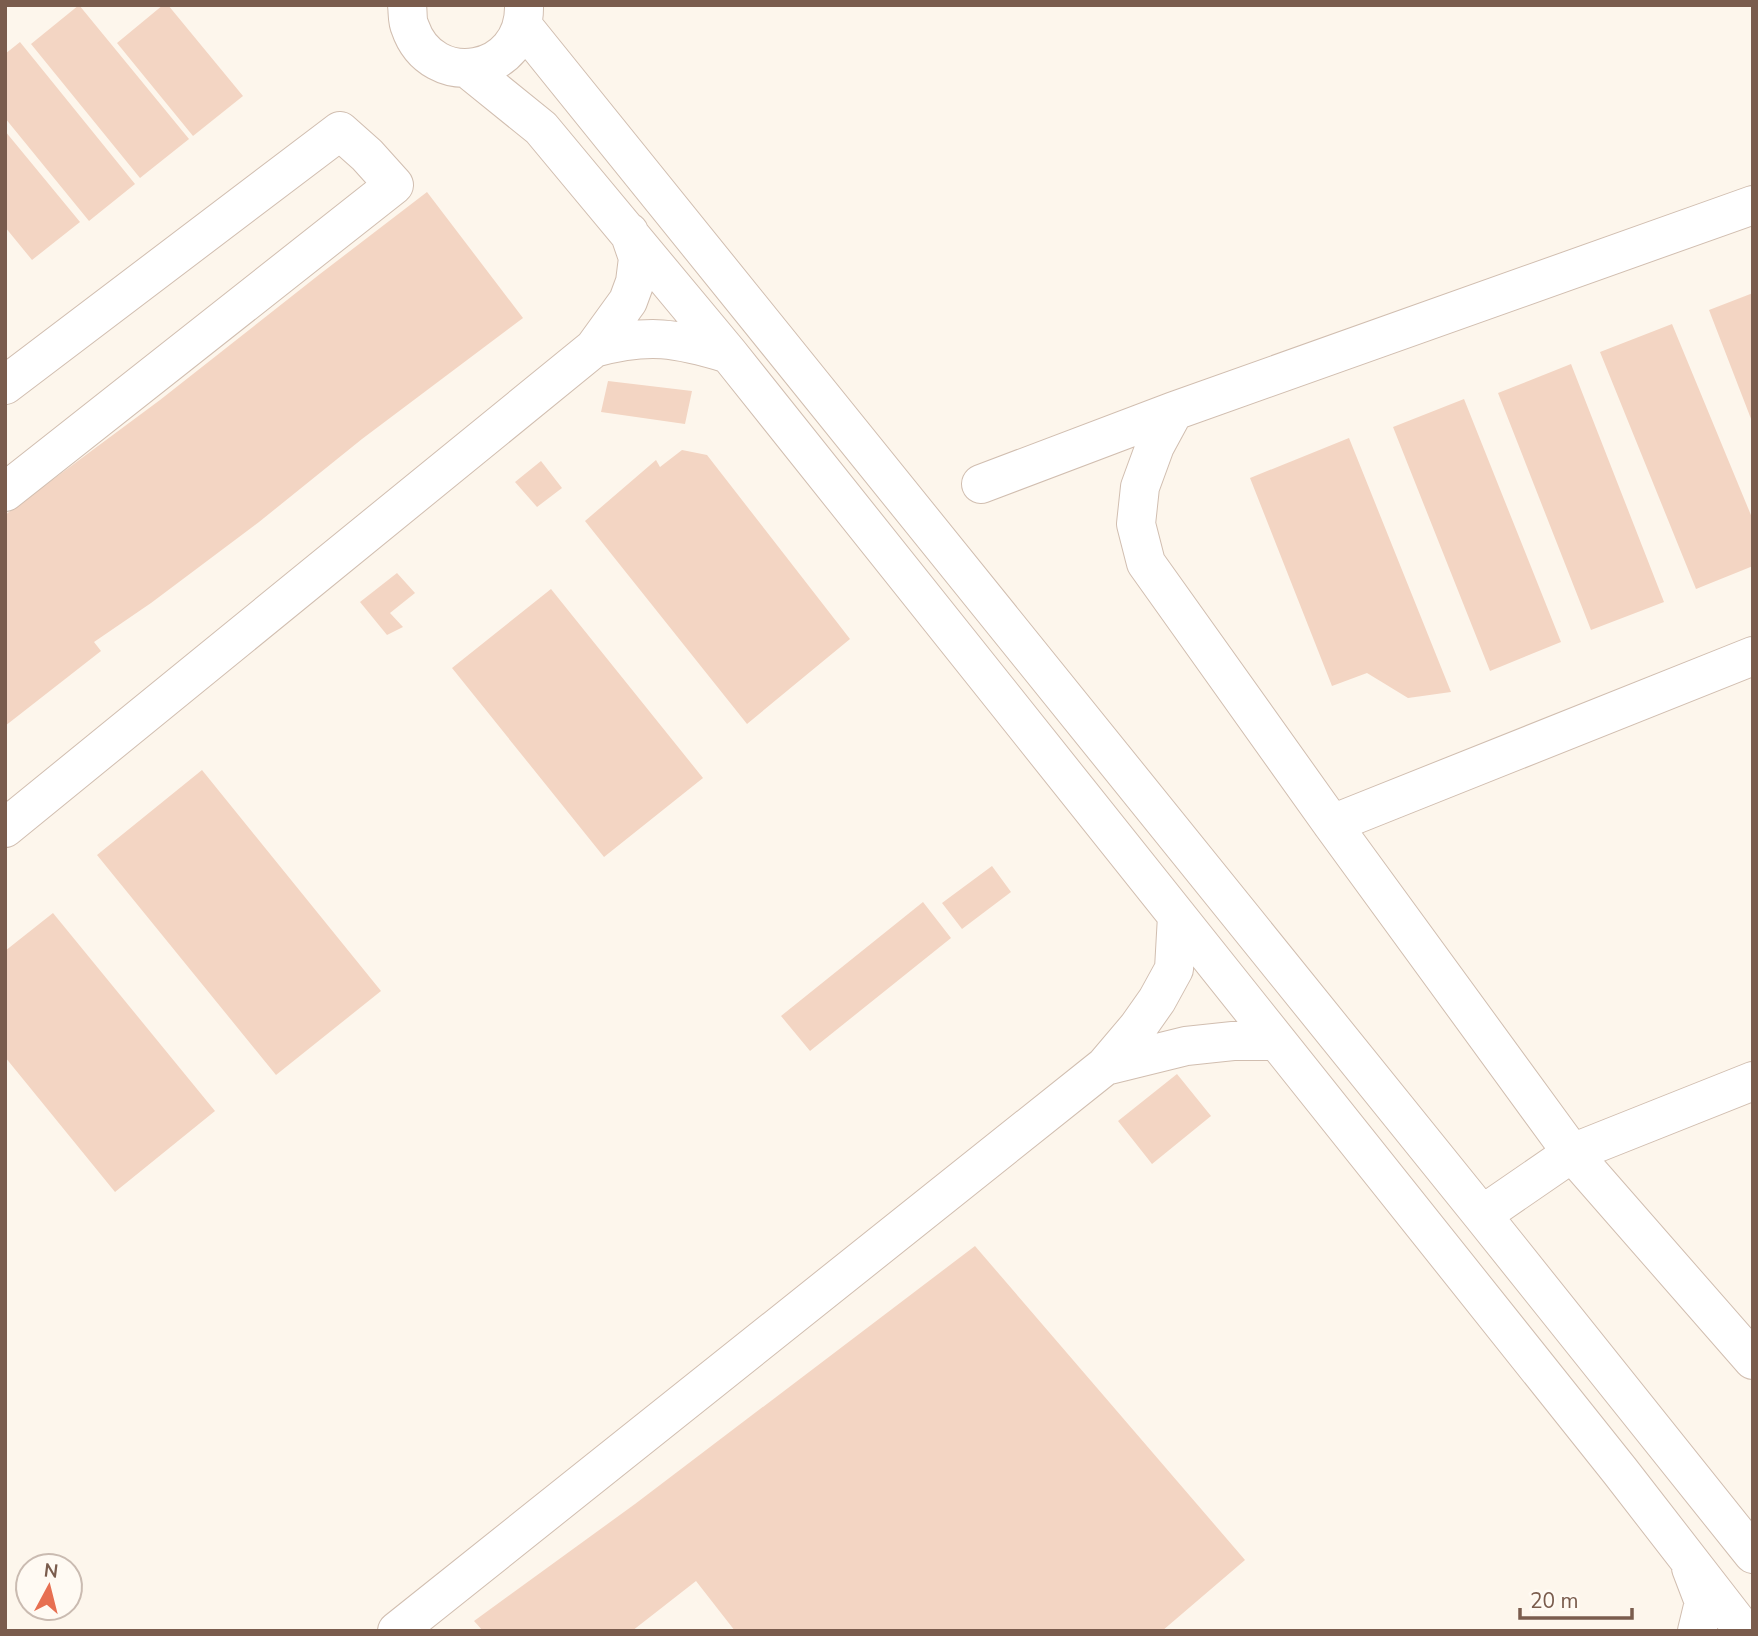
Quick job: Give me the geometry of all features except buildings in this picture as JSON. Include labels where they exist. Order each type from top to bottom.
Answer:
[{"type":"lane","points":[[407,5],[409,26],[419,44],[433,59],[450,66],[468,68],[486,65],[502,56],[515,43],[523,16]]},
{"type":"lane","points":[[523,16],[1753,1554]]},
{"type":"lane","points":[[468,68],[541,128],[729,354],[1744,1631]]},
{"type":"lane","points":[[5,385],[340,131],[367,155],[394,185],[5,492]]},
{"type":"lane","points":[[981,484],[1174,411],[1753,205]]},
{"type":"lane","points":[[5,828],[594,348],[628,301],[635,282],[638,258],[629,233]]},
{"type":"lane","points":[[594,348],[623,340],[652,338],[692,342],[729,354]]},
{"type":"lane","points":[[1174,411],[1155,446],[1140,487],[1136,524],[1146,563],[1572,1153],[1753,1360]]},
{"type":"lane","points":[[1332,824],[1753,656]]},
{"type":"lane","points":[[397,1631],[1105,1066],[1138,1027],[1174,969],[1177,916]]},
{"type":"lane","points":[[1105,1066],[1186,1046],[1233,1041],[1277,1041]]},
{"type":"lane","points":[[1482,1215],[1572,1153],[1753,1081]]},
{"type":"lane","points":[[1686,1556],[1704,1602],[1697,1631]]}]
